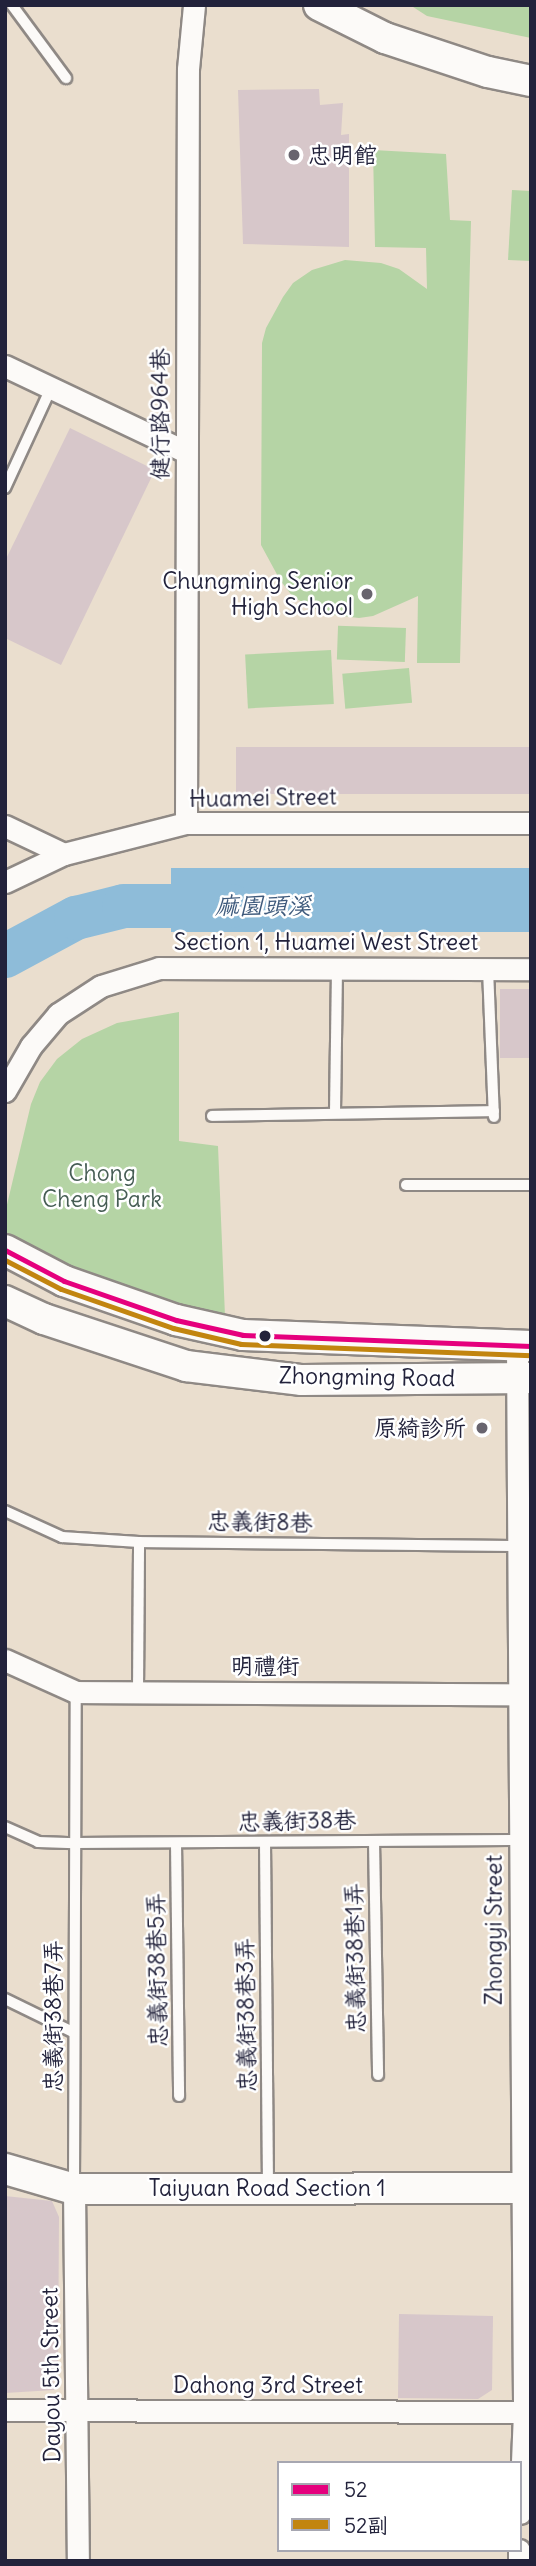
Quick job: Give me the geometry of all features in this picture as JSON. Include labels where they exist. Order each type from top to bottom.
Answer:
[{"type":"main road","points":[[319,5],[385,38],[488,72],[531,81]]},
{"type":"main road","name":"Zhongming Road","points":[[5,1250],[65,1281],[176,1320],[243,1335],[524,1347]]},
{"type":"main road","name":"Zhongming Road","points":[[5,1301],[44,1319],[186,1366],[302,1380],[525,1378]]},
{"type":"main road","name":"Taiyuan Road Section 1","points":[[5,2169],[74,2189],[526,2188]]},
{"type":"street","name":"健行路964巷","points":[[186,823],[188,69],[194,5]]},
{"type":"street","points":[[5,366],[186,452]]},
{"type":"street","name":"Huamei Street","points":[[5,882],[64,853],[186,823],[531,823]]},
{"type":"street","points":[[5,826],[64,853]]},
{"type":"street","name":"Section 1, Huamei West Street","points":[[5,1091],[30,1046],[58,1014],[101,986],[159,968],[531,969]]},
{"type":"street","name":"Zhongyi Street","points":[[522,2484],[527,2412],[524,1347]]},
{"type":"street","name":"明禮街","points":[[5,1660],[76,1692],[525,1694]]},
{"type":"street","name":"Dayou 5th Street","points":[[74,2189],[78,2561]]},
{"type":"street","name":"Dahong 3rd Street","points":[[5,2410],[527,2412]]},
{"type":"lane","points":[[12,5],[66,78]]},
{"type":"lane","points":[[5,488],[51,388]]},
{"type":"lane","points":[[335,1112],[337,969]]},
{"type":"lane","points":[[212,1116],[335,1112],[494,1114],[488,969]]},
{"type":"lane","points":[[406,1185],[531,1185]]},
{"type":"lane","name":"忠義街8巷","points":[[5,1511],[62,1537],[139,1542],[525,1546]]},
{"type":"lane","points":[[138,1692],[139,1542]]},
{"type":"lane","name":"忠義街38巷7弄","points":[[74,2189],[76,1692]]},
{"type":"lane","name":"忠義街38巷","points":[[5,1827],[38,1842],[75,1843],[525,1840]]},
{"type":"lane","name":"忠義街38巷1弄","points":[[374,1841],[379,2074]]},
{"type":"lane","name":"忠義街38巷3弄","points":[[265,1842],[268,2188]]},
{"type":"lane","name":"忠義街38巷5弄","points":[[176,1843],[180,2096]]},
{"type":"lane","points":[[5,1999],[73,2032]]},
{"type":"green space","points":[[410,5],[531,5],[531,38],[427,16]]},
{"type":"green space","points":[[373,150],[446,154],[450,220],[471,221],[460,663],[417,663],[418,596],[373,616],[359,618],[325,614],[293,597],[280,580],[261,545],[262,343],[266,328],[283,297],[293,283],[312,270],[345,260],[381,263],[399,269],[427,289],[426,248],[375,247]]},
{"type":"green space","points":[[512,190],[531,191],[531,261],[508,260]]},
{"type":"green space","points":[[338,626],[406,628],[405,662],[337,660]]},
{"type":"green space","points":[[331,650],[334,704],[248,708],[245,655]]},
{"type":"green space","points":[[409,668],[412,703],[345,709],[342,674]]},
{"type":"green space","name":"Chong Cheng Park","points":[[179,1012],[179,1141],[218,1146],[225,1316],[194,1312],[70,1270],[5,1235],[5,1213],[31,1104],[40,1082],[57,1059],[82,1039],[117,1023]]},
{"type":"water","points":[[171,868],[531,868],[531,932],[171,932]]},
{"type":"building","name":"忠明館","points":[[319,89],[320,105],[343,103],[341,135],[349,134],[349,247],[243,244],[238,90]]},
{"type":"building","points":[[70,428],[155,470],[61,665],[5,638],[5,561]]},
{"type":"building","points":[[236,747],[531,747],[531,794],[236,794]]},
{"type":"building","points":[[500,989],[531,989],[531,1058],[500,1058]]},
{"type":"building","points":[[5,2196],[52,2201],[59,2217],[58,2374],[53,2373],[54,2390],[5,2393]]},
{"type":"building","points":[[399,2314],[493,2316],[492,2390],[478,2399],[398,2398]]},
{"type":"waterway","name":"麻園頭溪","points":[[5,956],[76,918],[124,906],[231,906]]},
{"type":"transit line","name":"52","points":[[5,1250],[64,1281],[176,1320],[243,1335],[531,1346]]},
{"type":"transit line","name":"52副","points":[[5,1260],[61,1289],[173,1328],[241,1344],[531,1355]]},
{"type":"place","name":"忠明館","points":[[294,155]]},
{"type":"place","name":"Chungming Senior High School","points":[[367,594]]},
{"type":"place","name":"原綺診所","points":[[482,1428]]}]
